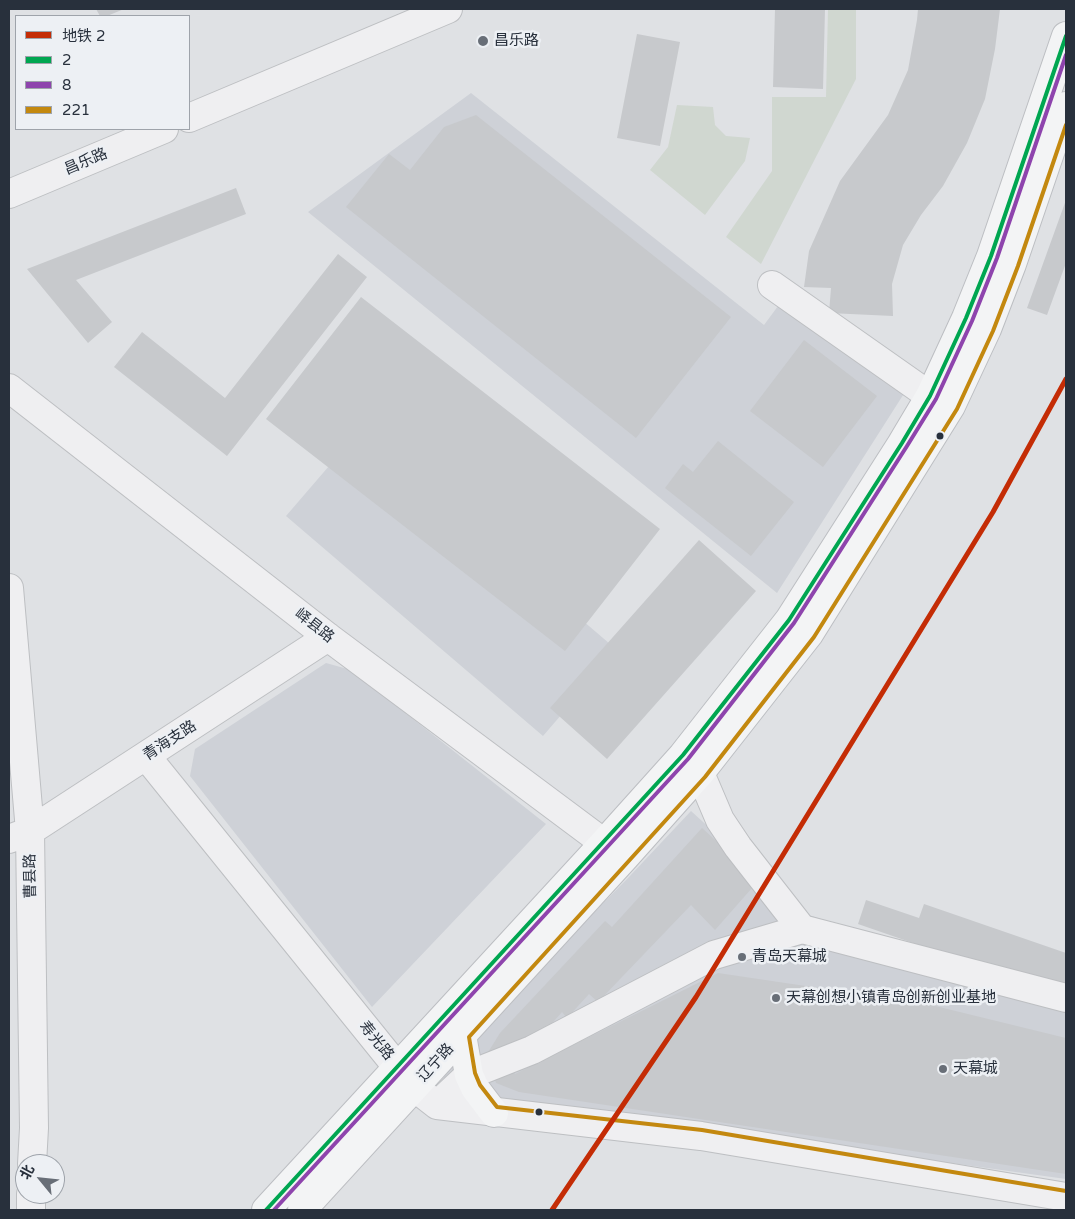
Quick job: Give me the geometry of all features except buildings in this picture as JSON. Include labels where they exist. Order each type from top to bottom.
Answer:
[{"type":"main road","name":"辽宁路","points":[[691,764],[789,620],[930,396],[966,318],[991,256],[1066,36]]},
{"type":"main road","name":"辽宁路","points":[[302,1210],[406,1078],[809,634],[951,406],[994,310],[1012,264],[1066,106]]},
{"type":"main road","name":"辽宁路","points":[[266,1210],[406,1078],[462,1036],[614,850]]},
{"type":"main road","points":[[462,1036],[469,1075],[475,1088],[494,1113]]},
{"type":"street","points":[[190,118],[448,9]]},
{"type":"street","name":"昌乐路","points":[[9,194],[162,130]]},
{"type":"street","points":[[772,285],[930,396]]},
{"type":"street","name":"峄县路","points":[[9,388],[328,637],[614,850]]},
{"type":"street","name":"曹县路","points":[[9,588],[34,1128],[33,1154]]},
{"type":"street","name":"青海支路","points":[[19,835],[146,756],[328,637]]},
{"type":"street","name":"寿光路","points":[[146,756],[406,1078],[437,1105]]},
{"type":"street","points":[[691,764],[720,820],[738,847],[802,929]]},
{"type":"street","points":[[437,1105],[469,1075],[532,1050],[714,954],[802,929],[1066,998]]},
{"type":"street","points":[[437,1105],[701,1136],[1066,1197]]},
{"type":"shaded area","points":[[828,9],[856,9],[856,79],[761,264],[726,237],[772,171],[772,97],[826,97]]},
{"type":"shaded area","points":[[471,93],[764,325],[784,298],[905,392],[777,593],[308,212]]},
{"type":"shaded area","points":[[677,105],[713,107],[715,125],[726,136],[750,138],[745,161],[705,215],[650,170],[668,147]]},
{"type":"shaded area","points":[[360,430],[617,650],[543,736],[286,516]]},
{"type":"shaded area","points":[[326,663],[351,670],[546,824],[372,1007],[190,776],[195,749]]},
{"type":"shaded area","name":"青岛天幕城","points":[[691,811],[803,913],[1066,1000],[1066,1179],[455,1094],[438,1070],[628,878]]},
{"type":"metro line","name":"2","points":[[552,1210],[696,997],[993,512],[1066,379]]},
{"type":"transit line","name":"2","points":[[266,1210],[683,755],[789,620],[930,396],[966,318],[991,256],[1066,36]]},
{"type":"transit line","name":"8","points":[[274,1210],[688,759],[794,623],[936,399],[972,321],[997,258],[1066,55]]},
{"type":"transit line","name":"221","points":[[1066,125],[1018,266],[993,331],[957,409],[814,637],[705,777],[469,1037],[475,1073],[480,1085],[497,1107],[702,1130],[1066,1191]]},
{"type":"place","name":"昌乐路","points":[[483,41]]},
{"type":"place","name":"青岛天幕城","points":[[742,957]]},
{"type":"place","name":"天幕创想小镇青岛创新创业基地","points":[[776,998]]},
{"type":"place","name":"天幕城","points":[[943,1069]]}]
